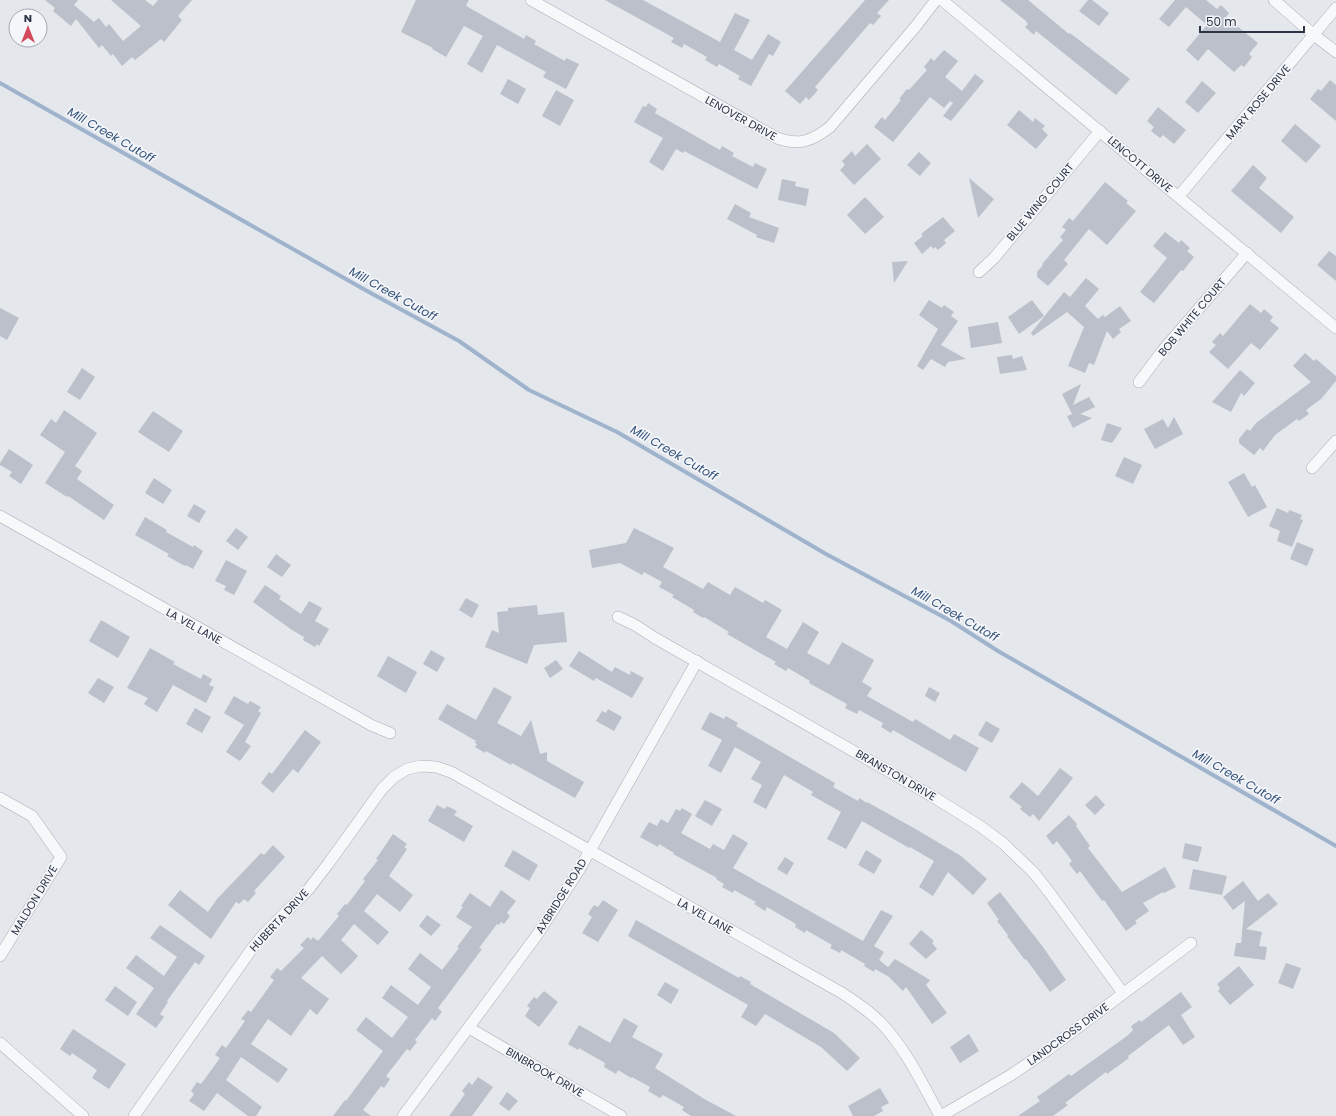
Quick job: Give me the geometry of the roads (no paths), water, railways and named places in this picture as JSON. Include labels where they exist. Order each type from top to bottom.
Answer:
[{"type":"street","name":"LENOVER DRIVE","points":[[531,0],[777,138],[787,142],[798,143],[822,134],[830,127],[916,26],[936,0]]},
{"type":"street","name":"LENCOTT DRIVE","points":[[942,0],[1336,328]]},
{"type":"street","points":[[1274,0],[1336,52]]},
{"type":"street","name":"MARY ROSE DRIVE","points":[[1179,196],[1336,8]]},
{"type":"street","name":"BLUE WING COURT","points":[[979,272],[994,258],[1100,131]]},
{"type":"street","name":"BOB WHITE COURT","points":[[1139,382],[1164,350],[1247,253]]},
{"type":"street","points":[[1312,468],[1336,441]]},
{"type":"street","name":"LA VEL LANE","points":[[0,516],[371,725],[390,733]]},
{"type":"street","name":"BRANSTON DRIVE","points":[[618,617],[635,625],[925,792],[980,826],[1004,844],[1034,873],[1123,993]]},
{"type":"street","name":"AXBRIDGE ROAD","points":[[403,1116],[537,935],[579,870],[696,661]]},
{"type":"street","name":"HUBERTA DRIVE","points":[[134,1116],[250,950],[308,890],[382,789],[394,776],[407,769],[414,767],[427,767]]},
{"type":"street","name":"LA VEL LANE","points":[[427,767],[436,767],[452,772],[842,993],[868,1011],[892,1036],[908,1058],[940,1116]]},
{"type":"street","name":"MALDON DRIVE","points":[[0,798],[32,816],[61,857],[0,956]]},
{"type":"street","name":"LANDCROSS DRIVE","points":[[940,1116],[1011,1075],[1049,1049],[1190,943]]},
{"type":"street","name":"BINBROOK DRIVE","points":[[469,1028],[622,1116]]},
{"type":"street","points":[[0,1043],[83,1116]]},
{"type":"waterway","name":"Mill Creek Cutoff","points":[[0,83],[367,291],[459,341],[529,390],[617,432],[826,554],[951,621],[998,651],[1336,846]]}]
